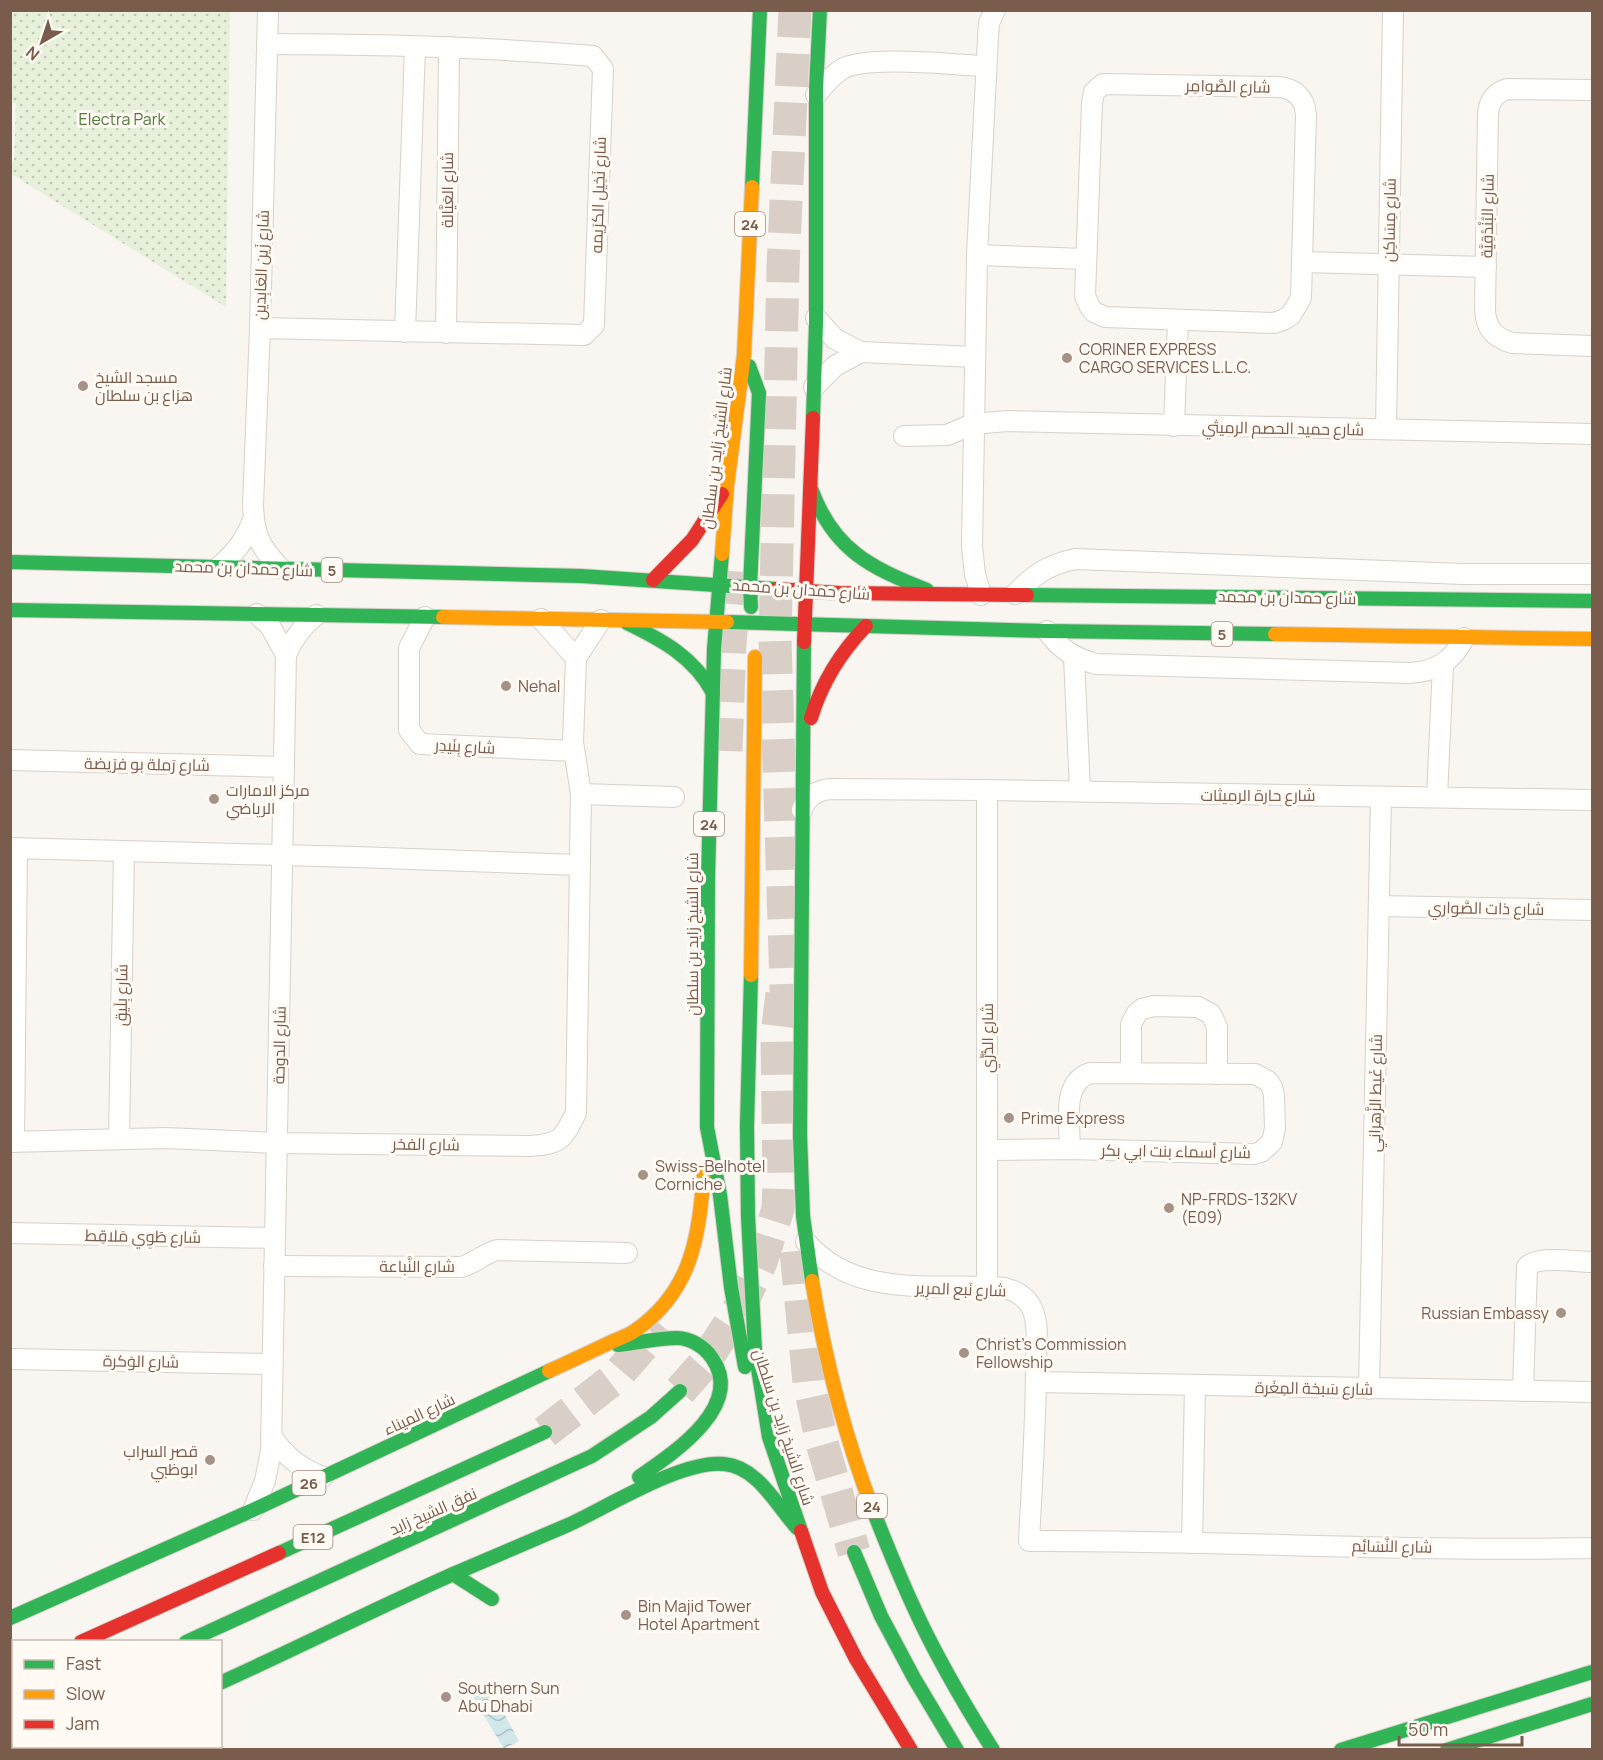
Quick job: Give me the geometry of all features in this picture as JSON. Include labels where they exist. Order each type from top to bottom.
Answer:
[{"type":"main road","name":"شارع الشيخ زايد بن سلطان","points":[[760,10],[744,355],[727,486],[715,622],[708,900],[708,1127],[720,1195],[738,1334],[747,1373],[822,1592],[856,1659],[911,1749]]},
{"type":"main road","name":"24","points":[[820,10],[816,95],[816,318],[804,624],[804,759],[801,810],[800,1102],[806,1242],[828,1362],[845,1423],[879,1526],[931,1644],[970,1714],[993,1749]]},
{"type":"main road","points":[[744,355],[754,374],[759,393],[750,603],[753,612],[768,623]]},
{"type":"main road","points":[[809,474],[811,489],[822,518],[842,544],[874,566],[900,579],[926,590],[947,595]]},
{"type":"main road","points":[[653,580],[696,535],[727,486]]},
{"type":"main road","name":"شارع حمدان بن محمد","points":[[10,562],[653,580],[806,592],[1593,601]]},
{"type":"main road","name":"شارع حمدان بن محمد","points":[[10,610],[621,620],[1047,631],[1593,639]]},
{"type":"main road","points":[[621,620],[688,658],[700,669],[713,693]]},
{"type":"main road","points":[[804,759],[807,733],[823,683],[845,648],[866,626]]},
{"type":"main road","points":[[755,657],[753,883],[747,1126],[748,1216],[755,1350],[769,1437]]},
{"type":"main road","name":"شارع الميناء","points":[[10,1618],[253,1510],[635,1331],[659,1311],[690,1266],[699,1229],[708,1127]]},
{"type":"main road","points":[[583,1518],[695,1434],[711,1414],[721,1383],[718,1367],[708,1353],[686,1340],[678,1338],[606,1346]]},
{"type":"main road","name":"نفق الشيخ زايد","points":[[188,1640],[532,1485],[592,1455],[651,1417],[680,1390]]},
{"type":"main road","name":"نفق الشيخ زايد","points":[[83,1640],[545,1432]]},
{"type":"main road","points":[[222,1682],[453,1574],[583,1518],[690,1468],[716,1464],[737,1467],[757,1479],[766,1488],[784,1515],[800,1531]]},
{"type":"main road","points":[[854,1552],[881,1616],[914,1678],[957,1749]]},
{"type":"main road","points":[[453,1574],[492,1599]]},
{"type":"main road","points":[[1341,1749],[1593,1672]]},
{"type":"main road","points":[[1448,1749],[1593,1704]]},
{"type":"street","name":"شارع زَين العَابِدين","points":[[268,10],[253,520],[258,541],[266,554],[280,568]]},
{"type":"street","points":[[981,595],[974,568],[972,546],[977,255],[985,66],[989,22],[995,10]]},
{"type":"street","name":"شارع مِسَاكِن","points":[[1386,429],[1393,10]]},
{"type":"street","name":"شارع نَخِيل الكرَيمه","points":[[260,328],[584,334],[594,326],[603,69],[593,56],[448,47],[267,44]]},
{"type":"street","points":[[405,332],[415,47]]},
{"type":"street","name":"شارع العَيَّالة","points":[[446,333],[448,47]]},
{"type":"street","points":[[816,95],[833,76],[843,69],[864,62],[985,66]]},
{"type":"street","name":"شارع الصَّوامِر","points":[[1103,84],[1278,87],[1296,92],[1304,102],[1306,115],[1303,262],[1301,298],[1291,315],[1274,323],[1105,317],[1094,312],[1085,296],[1085,259],[1094,92],[1103,84]]},
{"type":"street","name":"شارع البُنْدُقِيَّة","points":[[1593,90],[1507,89],[1501,91],[1491,101],[1488,114],[1485,318],[1495,335],[1512,343],[1593,346]]},
{"type":"street","points":[[977,255],[1085,259]]},
{"type":"street","points":[[1303,262],[1486,267]]},
{"type":"street","points":[[816,318],[835,339],[861,352],[975,357]]},
{"type":"street","points":[[1174,426],[1178,320]]},
{"type":"street","points":[[814,387],[835,366],[861,352]]},
{"type":"street","name":"شارع حميد الحصم الرميثي","points":[[904,436],[947,435],[973,424],[1007,421],[1593,434]]},
{"type":"street","name":"شارع زَين العَابِدين","points":[[219,567],[237,551],[253,520]]},
{"type":"street","points":[[1015,594],[1041,571],[1057,563],[1075,559],[1463,574],[1593,574]]},
{"type":"street","name":"شارع الدوحة","points":[[256,614],[270,626],[286,655]]},
{"type":"street","name":"شارع الدوحة","points":[[253,1510],[266,1481],[271,1450],[286,655],[291,642],[302,627],[316,615]]},
{"type":"street","name":"شارع بِنَيدِر","points":[[393,616],[409,648],[410,730],[420,744],[574,751]]},
{"type":"street","name":"شارع بِنَيدِر","points":[[409,648],[424,617]]},
{"type":"street","points":[[541,619],[576,658],[601,620]]},
{"type":"street","points":[[1047,631],[1056,643],[1074,657],[1096,664],[1409,672],[1421,672],[1443,665],[1452,658],[1464,638]]},
{"type":"street","points":[[1074,657],[1080,791]]},
{"type":"street","name":"شارع الفخر","points":[[12,1142],[166,1138],[277,1143],[530,1146],[549,1145],[564,1136],[576,1113],[581,794],[574,751],[576,658]]},
{"type":"street","points":[[1437,797],[1443,665]]},
{"type":"street","name":"شارع رَملة بو فرَيضة","points":[[10,760],[284,767]]},
{"type":"street","name":"شارع حارة الرميثات","points":[[801,810],[809,797],[823,790],[1080,791],[1593,800]]},
{"type":"street","name":"شارع الدُّرِّي","points":[[987,790],[987,1286]]},
{"type":"street","points":[[581,794],[674,797]]},
{"type":"street","name":"شارع غَيط الزَّهرانِي","points":[[1369,1389],[1381,797]]},
{"type":"street","points":[[12,1142],[14,848],[580,865]]},
{"type":"street","name":"شارع بِلَيق","points":[[119,1139],[124,851]]},
{"type":"street","name":"شارع ذات الصَّواري","points":[[1379,906],[1593,910]]},
{"type":"street","points":[[1131,1073],[1131,1024],[1137,1012],[1148,1006],[1191,1006],[1205,1009],[1215,1020],[1217,1027],[1216,1074]]},
{"type":"street","name":"شارع أسماء بنت ابي بكر","points":[[987,1150],[1070,1149],[1247,1154],[1261,1152],[1275,1136],[1275,1102],[1272,1087],[1268,1081],[1255,1074],[1090,1073],[1077,1080],[1071,1093],[1070,1149]]},
{"type":"street","name":"شارع طَوِي مَلاقِط","points":[[10,1233],[275,1238]]},
{"type":"street","name":"شارع نَبع المرِير","points":[[806,1242],[836,1268],[868,1281],[907,1286],[1005,1288],[1024,1297],[1031,1306],[1036,1327],[1036,1390],[1029,1540]]},
{"type":"street","name":"شارع النَّباعة","points":[[274,1266],[461,1267],[489,1252],[497,1251],[627,1253]]},
{"type":"street","points":[[1523,1391],[1527,1267],[1539,1260],[1593,1262]]},
{"type":"street","name":"شارع الوَكرة","points":[[10,1359],[272,1364]]},
{"type":"street","points":[[1192,1543],[1195,1385]]},
{"type":"street","name":"شارع سَبخة المِغَرة","points":[[1036,1390],[1195,1385],[1593,1392]]},
{"type":"street","points":[[271,1435],[284,1454],[292,1461],[323,1477]]},
{"type":"street","name":"شارع النَّسَائِم","points":[[1029,1540],[1593,1548]]},
{"type":"green space","name":"Electra Park","points":[[11,10],[230,11],[226,307],[11,174],[11,162],[14,161],[16,103],[11,103]]},
{"type":"water","points":[[487,1683],[519,1741],[504,1749],[470,1692]]},
{"type":"tunnel","points":[[787,1017],[775,640],[783,267],[795,10]]},
{"type":"tunnel","points":[[726,751],[730,643],[738,557]]},
{"type":"tunnel","points":[[680,1391],[702,1366],[739,1309],[761,1262],[778,1209],[777,1035],[782,994]]},
{"type":"tunnel","points":[[796,1251],[809,1382],[822,1443],[854,1552]]},
{"type":"tunnel","points":[[545,1432],[615,1378],[661,1325]]},
{"type":"traffic: fast","points":[[752,187],[760,10]]},
{"type":"traffic: fast","points":[[813,418],[816,323],[816,89],[820,10]]},
{"type":"traffic: fast","points":[[749,366],[759,393],[751,607]]},
{"type":"traffic: fast","points":[[812,491],[831,528],[843,542],[872,565],[927,590]]},
{"type":"traffic: fast","points":[[722,554],[714,649],[708,878],[707,1127],[720,1195],[731,1287],[745,1367]]},
{"type":"traffic: fast","points":[[10,562],[581,576],[776,589]]},
{"type":"traffic: fast","points":[[1027,595],[1592,601]]},
{"type":"traffic: fast","points":[[10,610],[443,617]]},
{"type":"traffic: fast","points":[[727,622],[1047,631],[1275,634]]},
{"type":"traffic: fast","points":[[627,623],[676,651],[696,669],[713,693]]},
{"type":"traffic: fast","points":[[804,642],[800,1135],[803,1216],[812,1281]]},
{"type":"traffic: fast","points":[[751,975],[747,1126],[748,1216],[755,1350],[769,1437],[801,1531]]},
{"type":"traffic: fast","points":[[618,1345],[670,1338],[687,1340],[697,1344],[709,1354],[720,1376],[720,1394],[713,1411],[701,1427],[686,1442],[639,1477]]},
{"type":"traffic: fast","points":[[10,1618],[253,1510],[549,1371]]},
{"type":"traffic: fast","points":[[190,1640],[592,1456],[651,1417],[680,1391]]},
{"type":"traffic: fast","points":[[279,1553],[545,1432]]},
{"type":"traffic: fast","points":[[222,1682],[422,1588],[568,1525],[645,1486],[687,1469],[724,1464],[747,1472],[765,1488],[797,1528]]},
{"type":"traffic: fast","points":[[873,1510],[926,1633],[993,1750]]},
{"type":"traffic: fast","points":[[854,1552],[881,1616],[914,1678],[957,1750]]},
{"type":"traffic: fast","points":[[453,1574],[492,1599]]},
{"type":"traffic: fast","points":[[1341,1750],[1592,1672]]},
{"type":"traffic: fast","points":[[1447,1750],[1592,1704]]},
{"type":"traffic: fast","points":[[75,1750],[78,1748]]},
{"type":"traffic: slow","points":[[722,554],[727,486],[744,355],[752,187]]},
{"type":"traffic: slow","points":[[443,617],[727,622]]},
{"type":"traffic: slow","points":[[1275,634],[1592,639]]},
{"type":"traffic: slow","points":[[751,975],[755,657]]},
{"type":"traffic: slow","points":[[549,1371],[633,1332],[655,1314],[670,1297],[690,1260],[699,1217],[704,1171]]},
{"type":"traffic: slow","points":[[812,1281],[837,1397],[853,1454],[873,1510]]},
{"type":"traffic: jam","points":[[804,642],[813,418]]},
{"type":"traffic: jam","points":[[653,580],[692,540],[722,494]]},
{"type":"traffic: jam","points":[[776,589],[839,593],[1027,595]]},
{"type":"traffic: jam","points":[[811,718],[833,669],[866,626]]},
{"type":"traffic: jam","points":[[801,1531],[822,1592],[856,1659],[911,1750]]},
{"type":"traffic: jam","points":[[85,1640],[279,1553]]},
{"type":"place","name":"CORINER EXPRESS CARGO SERVICES L.L.C.","points":[[1067,358]]},
{"type":"place","name":"مسجد الشيخ هزاع بن سلطان","points":[[83,386]]},
{"type":"place","name":"Nehal","points":[[506,686]]},
{"type":"place","name":"مركز الامارات الرياضي","points":[[214,799]]},
{"type":"place","name":"Prime Express","points":[[1009,1118]]},
{"type":"place","name":"Swiss-Belhotel Corniche","points":[[643,1175]]},
{"type":"place","name":"NP-FRDS-132KV (E09)","points":[[1169,1208]]},
{"type":"place","name":"Russian Embassy","points":[[1561,1313]]},
{"type":"place","name":"Christ's Commission Fellowship","points":[[964,1353]]},
{"type":"place","name":"قصر السراب ابوظبي","points":[[210,1460]]},
{"type":"place","name":"Bin Majid Tower Hotel Apartment","points":[[626,1615]]},
{"type":"place","name":"Southern Sun Abu Dhabi","points":[[446,1697]]}]
